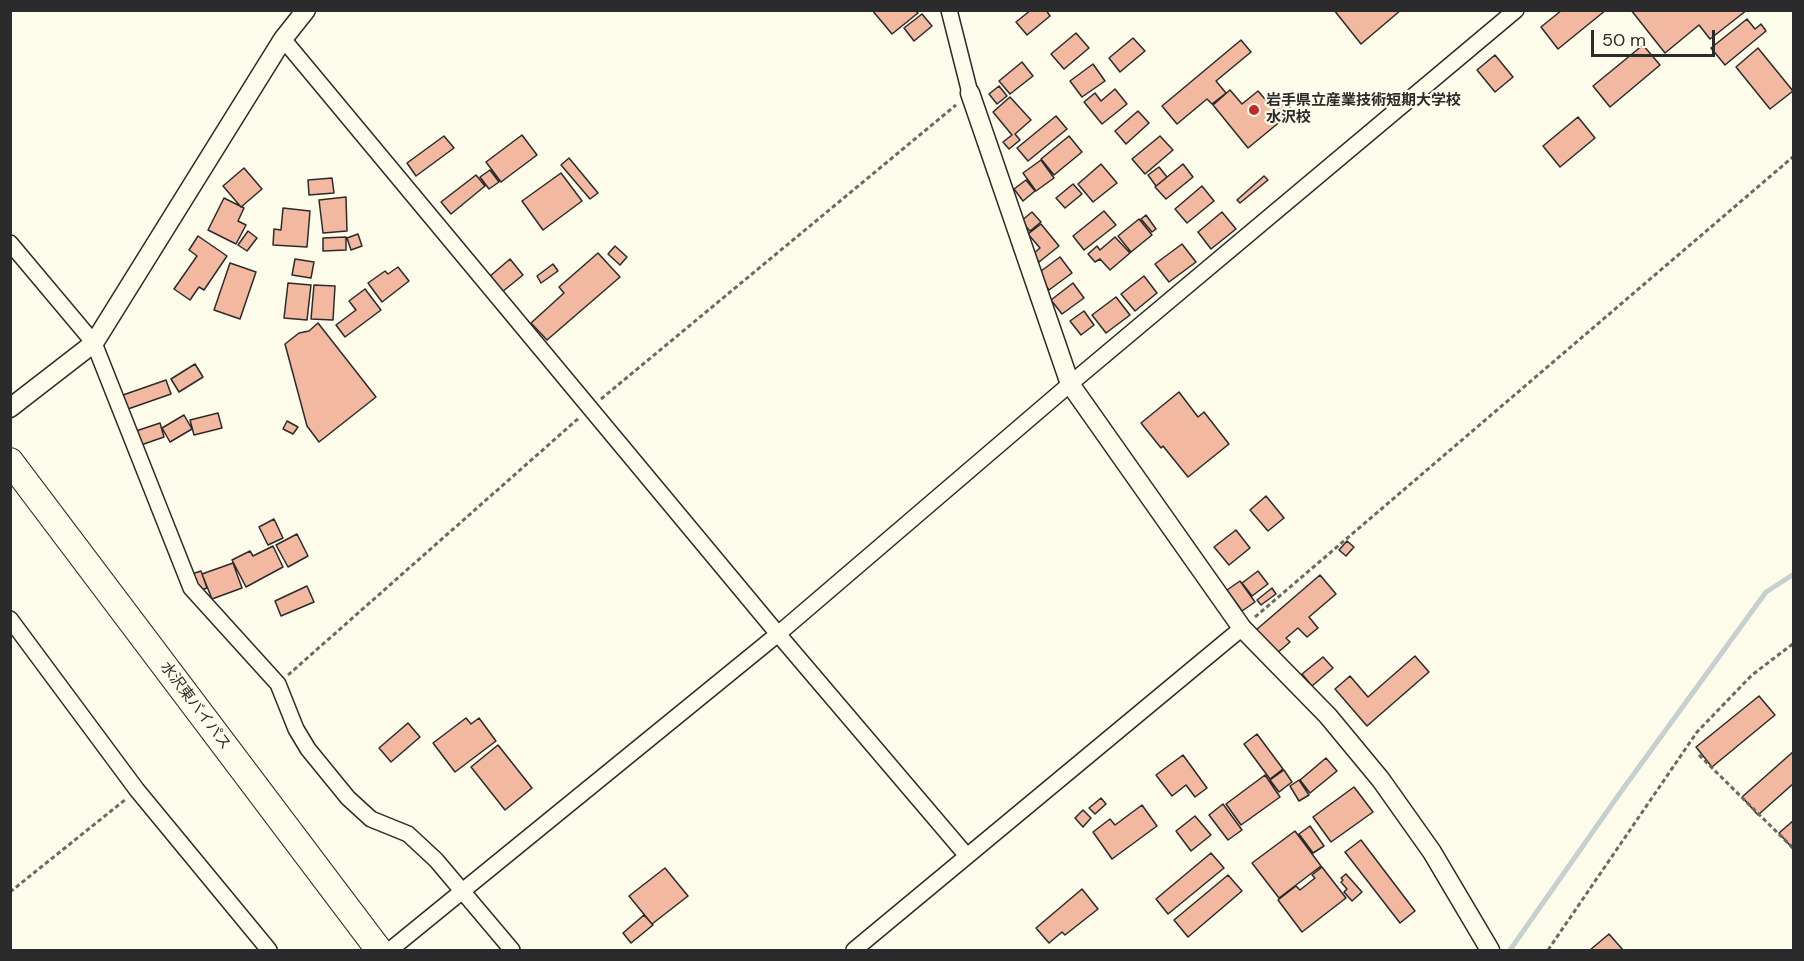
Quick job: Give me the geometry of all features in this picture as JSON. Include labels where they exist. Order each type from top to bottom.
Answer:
[{"type":"highway","name":"水沢東バイパス","points":[[10,461],[379,951]]},
{"type":"street","points":[[10,408],[94,343],[283,39],[306,10]]},
{"type":"street","points":[[949,10],[970,93],[1070,384],[1242,628],[1328,716],[1381,780],[1432,852],[1490,951]]},
{"type":"street","points":[[390,951],[778,634],[1070,384],[1516,10]]},
{"type":"street","points":[[283,39],[778,634],[967,856]]},
{"type":"street","points":[[10,243],[94,343],[191,588],[278,684],[291,718],[308,749],[348,798],[371,819],[408,834],[436,860],[512,951]]},
{"type":"street","points":[[10,620],[137,790],[269,951]]},
{"type":"street","points":[[854,951],[1242,628]]},
{"type":"path","points":[[278,684],[590,408],[970,93]]},
{"type":"path","points":[[1242,628],[1794,156]]},
{"type":"path","points":[[1548,951],[1697,732],[1752,675],[1794,643]]},
{"type":"path","points":[[1699,755],[1794,849]]},
{"type":"path","points":[[10,892],[137,790]]},
{"type":"building","points":[[872,10],[915,10],[918,13],[892,34]]},
{"type":"building","points":[[1031,10],[1046,10],[1050,16],[1027,35],[1016,22]]},
{"type":"building","points":[[1334,10],[1401,10],[1361,44]]},
{"type":"building","points":[[1562,10],[1606,10],[1558,49],[1541,27]]},
{"type":"building","points":[[1631,10],[1747,10],[1710,39],[1699,25],[1665,53]]},
{"type":"building","points":[[922,14],[932,26],[914,41],[904,28]]},
{"type":"building","points":[[1747,19],[1755,29],[1761,24],[1766,31],[1725,65],[1711,48]]},
{"type":"building","points":[[1076,33],[1089,48],[1064,69],[1051,54]]},
{"type":"building","points":[[1133,38],[1145,51],[1120,72],[1109,58]]},
{"type":"building","points":[[1241,40],[1251,52],[1216,81],[1226,93],[1212,104],[1207,99],[1177,124],[1162,106]]},
{"type":"building","points":[[1643,45],[1660,65],[1610,107],[1593,86]]},
{"type":"building","points":[[1758,48],[1793,91],[1770,109],[1736,67]]},
{"type":"building","points":[[1495,55],[1513,77],[1495,92],[1477,70]]},
{"type":"building","points":[[1022,62],[1033,76],[1010,94],[999,81]]},
{"type":"building","points":[[1093,64],[1105,81],[1082,97],[1070,81]]},
{"type":"building","points":[[999,86],[1007,96],[997,104],[989,94]]},
{"type":"building","points":[[1115,89],[1127,104],[1102,124],[1084,102],[1095,93],[1101,101]]},
{"type":"building","points":[[1230,90],[1242,104],[1258,91],[1271,106],[1281,97],[1293,111],[1248,148],[1213,105]]},
{"type":"building","points":[[1010,97],[1031,120],[1015,134],[1020,140],[1009,149],[1003,142],[1012,135],[993,112]]},
{"type":"building","points":[[1138,111],[1149,123],[1126,144],[1115,131]]},
{"type":"building","points":[[1056,116],[1067,129],[1028,161],[1017,148]]},
{"type":"building","points":[[1578,117],[1595,138],[1560,167],[1543,146]]},
{"type":"building","points":[[522,135],[537,155],[501,182],[486,162]]},
{"type":"building","points":[[444,136],[454,148],[416,176],[407,163]]},
{"type":"building","points":[[1069,136],[1082,152],[1054,175],[1041,159]]},
{"type":"building","points":[[1160,136],[1173,150],[1145,174],[1132,159]]},
{"type":"building","points":[[569,158],[598,193],[590,199],[561,165]]},
{"type":"building","points":[[1041,160],[1054,178],[1036,191],[1023,173]]},
{"type":"building","points":[[1101,164],[1117,183],[1093,202],[1078,184]]},
{"type":"building","points":[[1183,164],[1193,177],[1166,199],[1155,187]]},
{"type":"building","points":[[1159,167],[1167,177],[1156,186],[1148,175]]},
{"type":"building","points":[[244,168],[262,189],[241,207],[223,186]]},
{"type":"building","points":[[490,170],[499,182],[489,189],[480,177]]},
{"type":"building","points":[[561,173],[582,201],[543,230],[522,201]]},
{"type":"building","points":[[476,175],[485,186],[451,214],[441,202]]},
{"type":"building","points":[[1264,176],[1268,180],[1240,203],[1237,200]]},
{"type":"building","points":[[332,178],[334,193],[309,195],[308,180]]},
{"type":"building","points":[[1026,180],[1035,191],[1023,201],[1014,189]]},
{"type":"building","points":[[1073,184],[1082,194],[1065,208],[1056,198]]},
{"type":"building","points":[[1202,186],[1214,201],[1187,223],[1175,209]]},
{"type":"building","points":[[346,197],[347,231],[323,233],[319,200]]},
{"type":"building","points":[[224,198],[244,208],[238,221],[246,225],[236,244],[208,230]]},
{"type":"building","points":[[283,208],[310,211],[307,247],[273,245],[274,229],[281,230]]},
{"type":"building","points":[[1104,211],[1116,225],[1084,250],[1073,236]]},
{"type":"building","points":[[1032,212],[1041,222],[1030,231],[1021,221]]},
{"type":"building","points":[[1222,212],[1236,229],[1211,249],[1198,232]]},
{"type":"building","points":[[1146,215],[1156,229],[1152,232],[1141,219]]},
{"type":"building","points":[[1139,219],[1152,235],[1131,252],[1118,236]]},
{"type":"building","points":[[1041,224],[1059,246],[1039,262],[1033,254],[1040,248],[1028,234]]},
{"type":"building","points":[[248,231],[257,238],[247,251],[238,245]]},
{"type":"building","points":[[358,234],[362,246],[351,250],[347,238]]},
{"type":"building","points":[[198,236],[227,256],[204,290],[199,287],[190,300],[174,289],[197,256],[189,250]]},
{"type":"building","points":[[346,237],[346,250],[323,251],[323,238]]},
{"type":"building","points":[[1115,237],[1130,253],[1110,270],[1100,259],[1095,262],[1088,254],[1097,246],[1100,250]]},
{"type":"building","points":[[1182,244],[1196,262],[1169,282],[1155,264]]},
{"type":"building","points":[[615,246],[627,257],[620,265],[608,254]]},
{"type":"building","points":[[598,253],[620,277],[547,340],[531,323],[564,293],[559,287]]},
{"type":"building","points":[[1060,257],[1072,273],[1049,290],[1037,274]]},
{"type":"building","points":[[295,259],[314,262],[311,278],[292,275]]},
{"type":"building","points":[[510,259],[523,275],[502,292],[489,277]]},
{"type":"building","points":[[230,263],[256,272],[240,319],[214,310]]},
{"type":"building","points":[[553,264],[558,271],[541,283],[537,276]]},
{"type":"building","points":[[398,267],[409,281],[382,302],[368,283],[385,271],[388,274]]},
{"type":"building","points":[[1144,276],[1157,293],[1135,311],[1121,294]]},
{"type":"building","points":[[288,283],[311,285],[307,320],[284,318]]},
{"type":"building","points":[[1073,283],[1084,298],[1062,314],[1051,300]]},
{"type":"building","points":[[314,285],[335,286],[333,320],[311,319]]},
{"type":"building","points":[[365,289],[381,310],[345,337],[336,325],[356,310],[349,301]]},
{"type":"building","points":[[1116,297],[1130,315],[1106,333],[1092,315]]},
{"type":"building","points":[[1084,311],[1094,325],[1081,335],[1070,321]]},
{"type":"building","points":[[318,323],[376,397],[319,442],[307,426],[285,344],[299,333],[309,331]]},
{"type":"building","points":[[195,364],[203,377],[179,392],[171,379]]},
{"type":"building","points":[[166,380],[171,394],[128,409],[123,395]]},
{"type":"building","points":[[1179,392],[1198,417],[1204,412],[1229,444],[1188,477],[1141,423]]},
{"type":"building","points":[[218,413],[222,428],[194,435],[190,420]]},
{"type":"building","points":[[184,415],[192,429],[170,442],[162,428]]},
{"type":"building","points":[[287,421],[298,427],[293,434],[283,429]]},
{"type":"building","points":[[160,423],[164,437],[141,445],[136,431]]},
{"type":"building","points":[[1266,496],[1284,518],[1268,531],[1250,510]]},
{"type":"building","points":[[274,519],[283,538],[268,545],[259,527]]},
{"type":"building","points":[[1236,530],[1250,548],[1229,565],[1214,547]]},
{"type":"building","points":[[297,534],[308,556],[288,567],[276,545]]},
{"type":"building","points":[[1347,541],[1354,547],[1346,556],[1339,550]]},
{"type":"building","points":[[273,546],[283,567],[246,587],[232,560],[250,551],[253,556]]},
{"type":"building","points":[[233,563],[242,588],[212,599],[202,574]]},
{"type":"building","points":[[201,571],[207,588],[195,592],[189,575]]},
{"type":"building","points":[[1258,571],[1268,584],[1252,596],[1242,583]]},
{"type":"building","points":[[1320,575],[1336,594],[1309,617],[1318,628],[1307,637],[1298,628],[1286,638],[1290,642],[1276,654],[1256,630]]},
{"type":"building","points":[[1240,581],[1255,602],[1242,611],[1227,590]]},
{"type":"building","points":[[307,586],[314,602],[281,616],[275,601]]},
{"type":"building","points":[[1272,588],[1276,594],[1261,605],[1257,600]]},
{"type":"building","points":[[1415,656],[1429,672],[1367,726],[1335,689],[1350,676],[1368,697]]},
{"type":"building","points":[[1323,657],[1333,668],[1312,686],[1302,674]]},
{"type":"building","points":[[1759,696],[1775,715],[1712,767],[1696,747]]},
{"type":"building","points":[[466,718],[471,724],[479,718],[496,741],[455,772],[433,743]]},
{"type":"building","points":[[408,723],[420,737],[391,762],[379,748]]},
{"type":"building","points":[[1257,734],[1283,769],[1270,779],[1244,744]]},
{"type":"building","points":[[498,745],[532,788],[505,810],[471,767]]},
{"type":"building","points":[[1794,751],[1794,783],[1758,815],[1742,797]]},
{"type":"building","points":[[1183,755],[1207,788],[1195,797],[1186,785],[1172,796],[1156,775]]},
{"type":"building","points":[[1326,758],[1337,771],[1310,793],[1300,780]]},
{"type":"building","points":[[1284,770],[1292,782],[1279,792],[1270,780]]},
{"type":"building","points":[[1265,775],[1280,797],[1241,825],[1226,804]]},
{"type":"building","points":[[1299,780],[1309,795],[1299,801],[1290,786]]},
{"type":"building","points":[[1354,787],[1373,812],[1331,842],[1313,817]]},
{"type":"building","points":[[1101,798],[1106,804],[1095,814],[1089,808]]},
{"type":"building","points":[[1223,804],[1242,830],[1228,840],[1209,815]]},
{"type":"building","points":[[1142,805],[1157,826],[1112,859],[1093,832],[1110,819],[1115,825]]},
{"type":"building","points":[[1083,810],[1091,818],[1083,827],[1075,818]]},
{"type":"building","points":[[1195,816],[1211,835],[1191,851],[1176,831]]},
{"type":"building","points":[[1794,820],[1794,850],[1779,833]]},
{"type":"building","points":[[1310,826],[1324,846],[1313,853],[1299,834]]},
{"type":"building","points":[[1295,831],[1321,866],[1279,898],[1252,863]]},
{"type":"building","points":[[1361,840],[1415,911],[1400,923],[1345,852]]},
{"type":"building","points":[[1211,853],[1224,868],[1168,914],[1156,899]]},
{"type":"building","points":[[1322,867],[1346,898],[1302,932],[1278,900],[1296,886],[1300,890],[1315,878],[1312,875]]},
{"type":"building","points":[[665,868],[688,896],[652,924],[629,896]]},
{"type":"building","points":[[1346,874],[1362,892],[1352,901],[1344,892],[1347,889],[1341,882],[1343,880],[1341,878]]},
{"type":"building","points":[[1228,875],[1242,891],[1188,937],[1174,920]]},
{"type":"building","points":[[1082,889],[1098,909],[1065,935],[1062,932],[1049,943],[1036,928]]},
{"type":"building","points":[[644,915],[653,925],[631,943],[623,933]]},
{"type":"building","points":[[1609,934],[1623,950],[1590,950]]},
{"type":"waterway","points":[[1510,950],[1620,793],[1766,592],[1794,574]]},
{"type":"place","name":"岩手県立産業技術短期大学校 水沢校","points":[[1254,110]]}]
